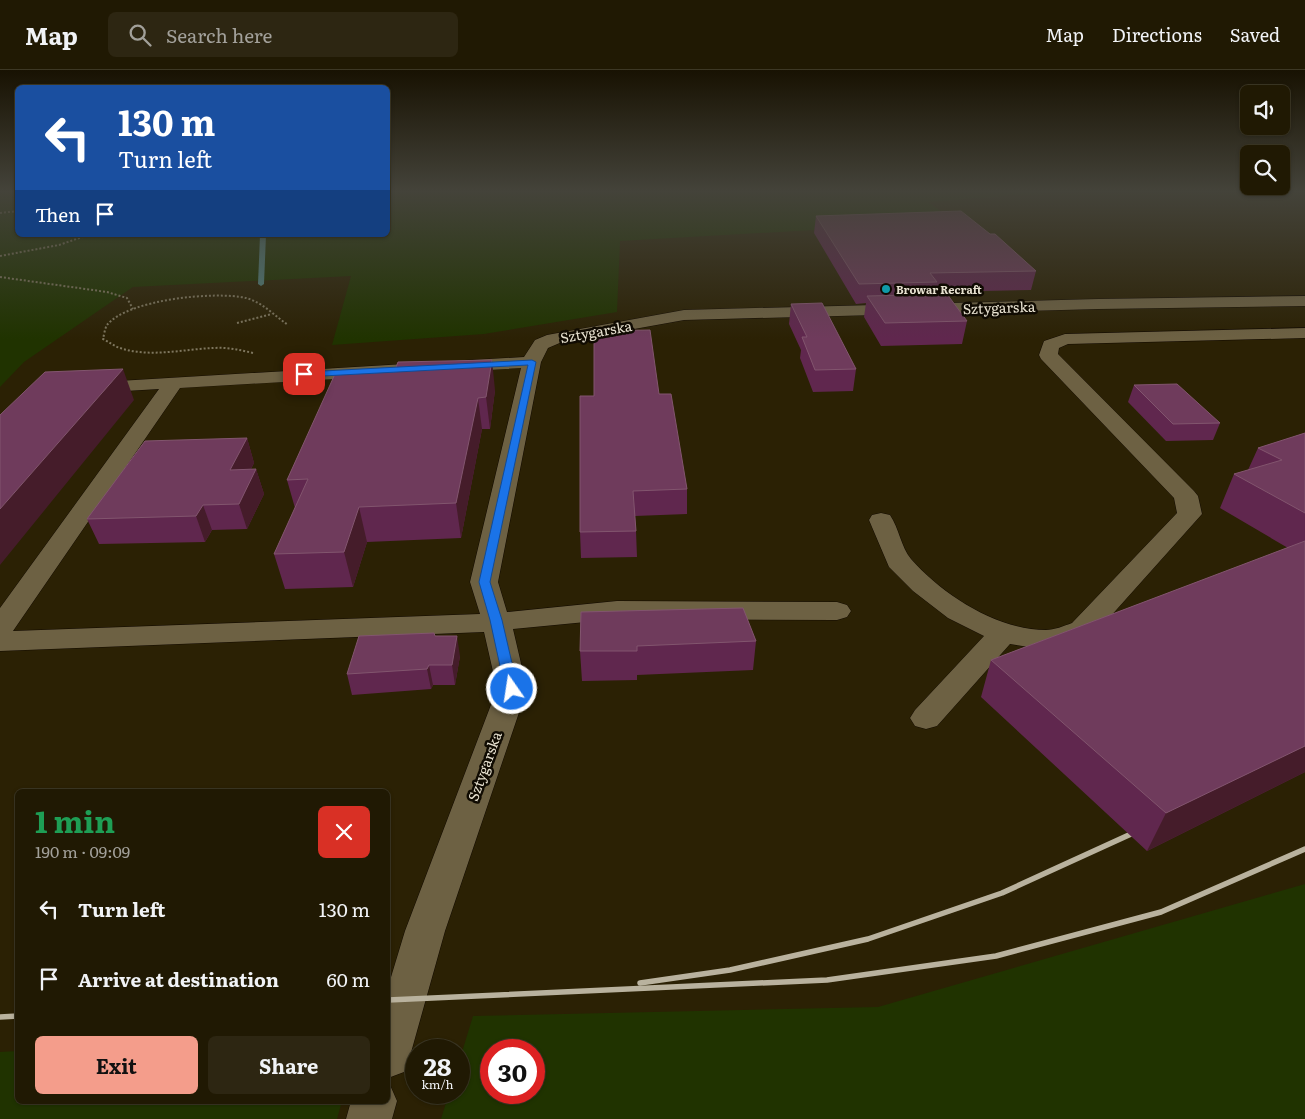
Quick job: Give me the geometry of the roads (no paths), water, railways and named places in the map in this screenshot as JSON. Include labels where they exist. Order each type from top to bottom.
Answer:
[{"type":"street","name":"Sztygarska","points":[[390,1049],[425,931],[512,689],[496,620],[484,582],[536,348],[544,342],[560,337],[684,315],[1098,304],[1305,301]]},
{"type":"street","points":[[881,520],[898,561],[922,585],[958,612],[1003,634],[1048,640],[1082,630],[1190,514],[1186,496],[1048,355],[1050,345],[1065,339],[1305,333]]},
{"type":"street","points":[[78,388],[532,362]]},
{"type":"street","points":[[0,628],[174,382]]},
{"type":"street","points":[[130,444],[158,443]]},
{"type":"street","points":[[0,640],[463,625],[496,620],[617,610],[837,611]]},
{"type":"street","points":[[926,718],[1003,634]]},
{"type":"street","points":[[369,1119],[373,1104]]},
{"type":"waterway","points":[[261,284],[263,241]]},
{"type":"railway","points":[[640,983],[730,970],[868,939],[1002,893],[1142,829]]},
{"type":"railway","points":[[390,1000],[827,980],[996,956],[1161,912],[1305,849]]},
{"type":"railway","points":[[0,1017],[15,1016]]},
{"type":"place","name":"Browar Recraft","points":[[886,289]]}]
